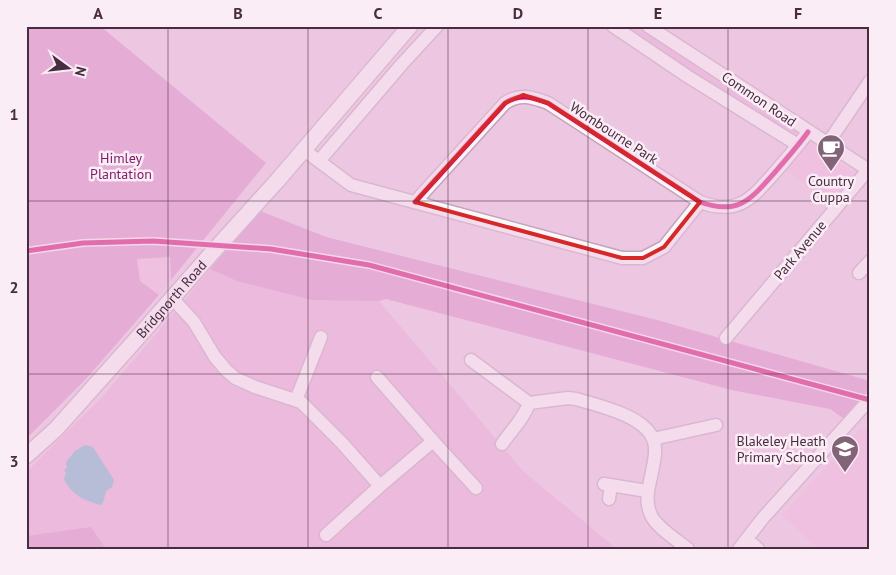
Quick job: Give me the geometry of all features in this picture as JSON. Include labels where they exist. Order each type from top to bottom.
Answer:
[{"type":"main road","name":"Bridgnorth Road","points":[[26,456],[56,429],[200,268],[410,26]]},
{"type":"street","name":"Common Road","points":[[613,26],[687,76],[798,145]]},
{"type":"street","name":"Common Road","points":[[648,26],[869,170]]},
{"type":"street","points":[[318,161],[431,29]]},
{"type":"street","points":[[828,143],[870,81]]},
{"type":"street","name":"Wombourne Park","points":[[415,202],[505,103],[512,98],[523,95],[548,103],[700,202],[721,207],[735,205],[748,200],[808,132]]},
{"type":"street","points":[[304,150],[350,185],[622,258],[643,258],[664,246],[700,202]]},
{"type":"street","name":"Park Avenue","points":[[733,335],[869,170]]},
{"type":"street","points":[[172,298],[194,322],[214,357],[226,370],[235,378],[255,387],[301,402],[313,412],[380,486]]},
{"type":"street","points":[[296,400],[321,337]]},
{"type":"street","points":[[478,360],[529,403],[568,398],[588,402],[636,421],[646,429],[653,439],[655,459],[648,491],[651,516],[688,549]]},
{"type":"street","points":[[378,377],[476,488]]},
{"type":"street","points":[[758,549],[743,544],[870,400]]},
{"type":"street","points":[[502,444],[519,423],[529,403]]},
{"type":"street","points":[[653,439],[716,425]]},
{"type":"street","points":[[326,535],[433,441]]},
{"type":"street","points":[[609,498],[607,485],[648,491]]},
{"type":"highlighted area","points":[[523,95],[548,103],[700,202],[664,247],[643,258],[622,258],[415,202],[505,103]]},
{"type":"shaded area","points":[[620,26],[637,26],[797,130],[797,134],[793,136]]},
{"type":"shaded area","points":[[809,141],[857,175],[831,206],[783,168]]},
{"type":"shaded area","points":[[260,211],[326,237],[657,320],[870,381],[870,386],[846,420],[830,409],[732,390],[386,299],[379,301],[524,472],[617,549],[26,549],[26,472],[103,396]]},
{"type":"shaded area","points":[[170,257],[171,280],[159,295],[140,281],[137,259]]},
{"type":"shaded area","name":"Blakeley Heath Primary School","points":[[861,428],[870,431],[870,549],[818,549],[782,515]]},
{"type":"green space","name":"Himley Plantation","points":[[26,26],[100,26],[266,163],[171,280],[170,257],[137,259],[140,281],[159,295],[86,379],[26,439]]},
{"type":"green space","points":[[260,211],[326,237],[657,320],[870,381],[870,386],[846,420],[830,409],[732,390],[386,299],[379,301],[312,300],[237,281],[210,269]]},
{"type":"green space","points":[[91,527],[106,549],[26,549],[26,536]]},
{"type":"water","points":[[85,445],[93,447],[114,480],[112,487],[106,491],[103,503],[100,505],[79,496],[67,485],[64,479],[66,473],[64,470],[67,468],[66,462],[75,451]]},
{"type":"cycle path","points":[[415,202],[505,103],[521,97],[548,103],[700,202],[713,206],[735,206],[751,197],[776,171],[808,132]]},
{"type":"cycle path","points":[[26,251],[83,243],[153,241],[271,249],[369,265],[870,400]]},
{"type":"place","name":"Country Cuppa","points":[[831,172]]},
{"type":"place","name":"Blakeley Heath Primary School","points":[[845,473]]}]
